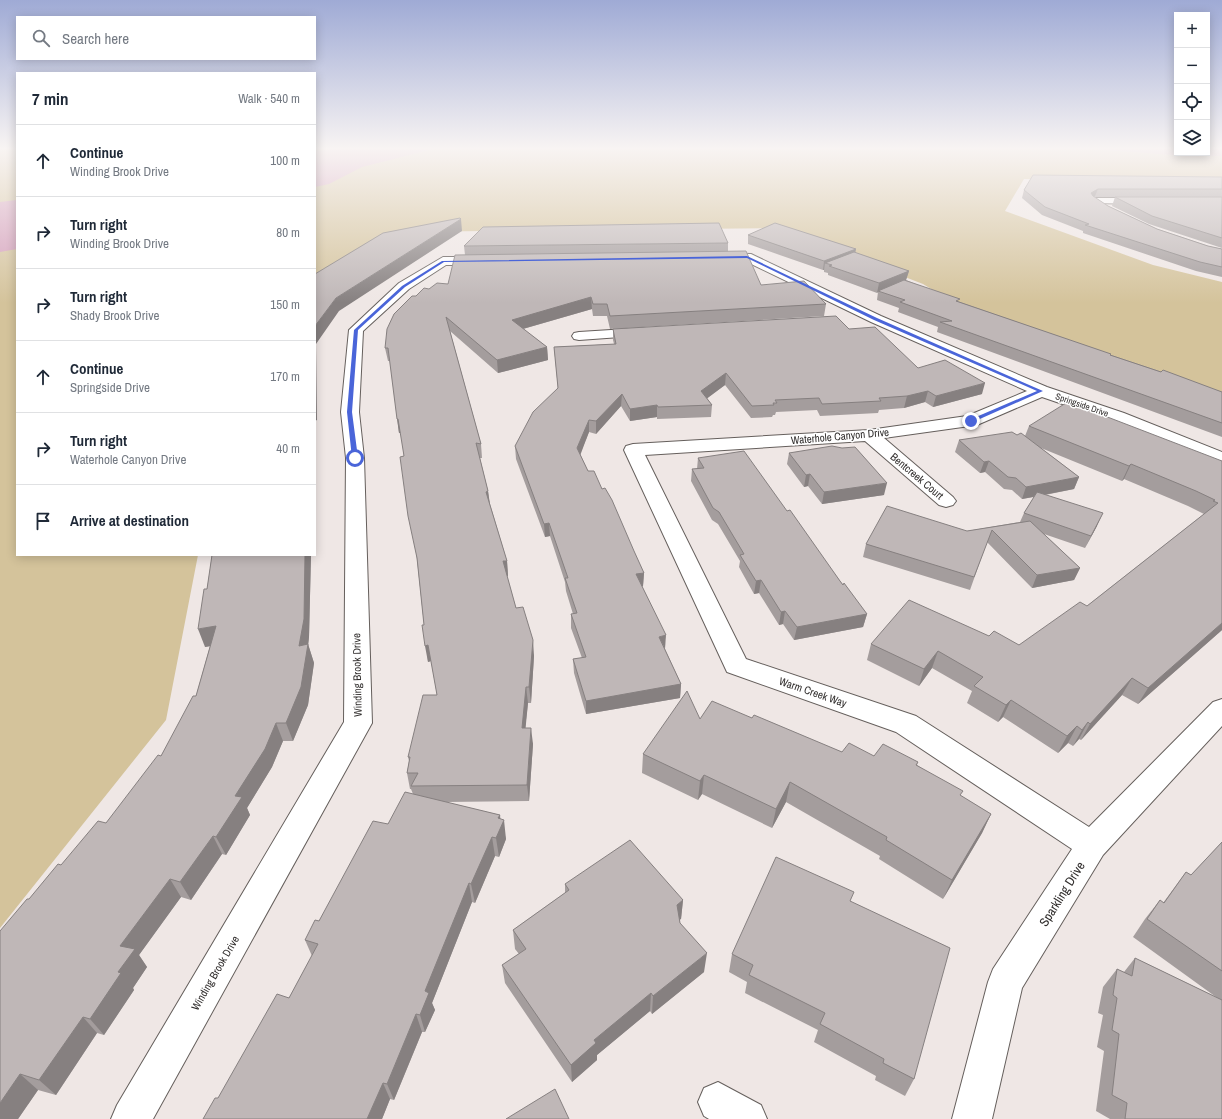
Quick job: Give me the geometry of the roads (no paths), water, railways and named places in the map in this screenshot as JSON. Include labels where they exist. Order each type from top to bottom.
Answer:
[{"type":"street","points":[[1110,212],[1094,201],[1155,201]]},
{"type":"street","name":"Springside Drive","points":[[705,257],[747,257],[876,319],[1041,391],[1118,417],[1222,459]]},
{"type":"street","name":"Winding Brook Drive","points":[[131,1119],[358,722],[355,458],[350,412],[356,330],[404,286],[443,261],[498,260]]},
{"type":"street","points":[[845,321],[876,319]]},
{"type":"street","points":[[579,336],[658,331]]},
{"type":"street","name":"Waterhole Canyon Drive","points":[[633,450],[869,435],[971,421],[1041,391]]},
{"type":"street","name":"Bentcreek Court","points":[[869,435],[946,501]]},
{"type":"street","name":"Warm Creek Way","points":[[633,450],[736,665],[906,724],[1092,845]]},
{"type":"street","name":"Sparkling Drive","points":[[972,1119],[1006,982],[1092,845],[1222,709]]}]
